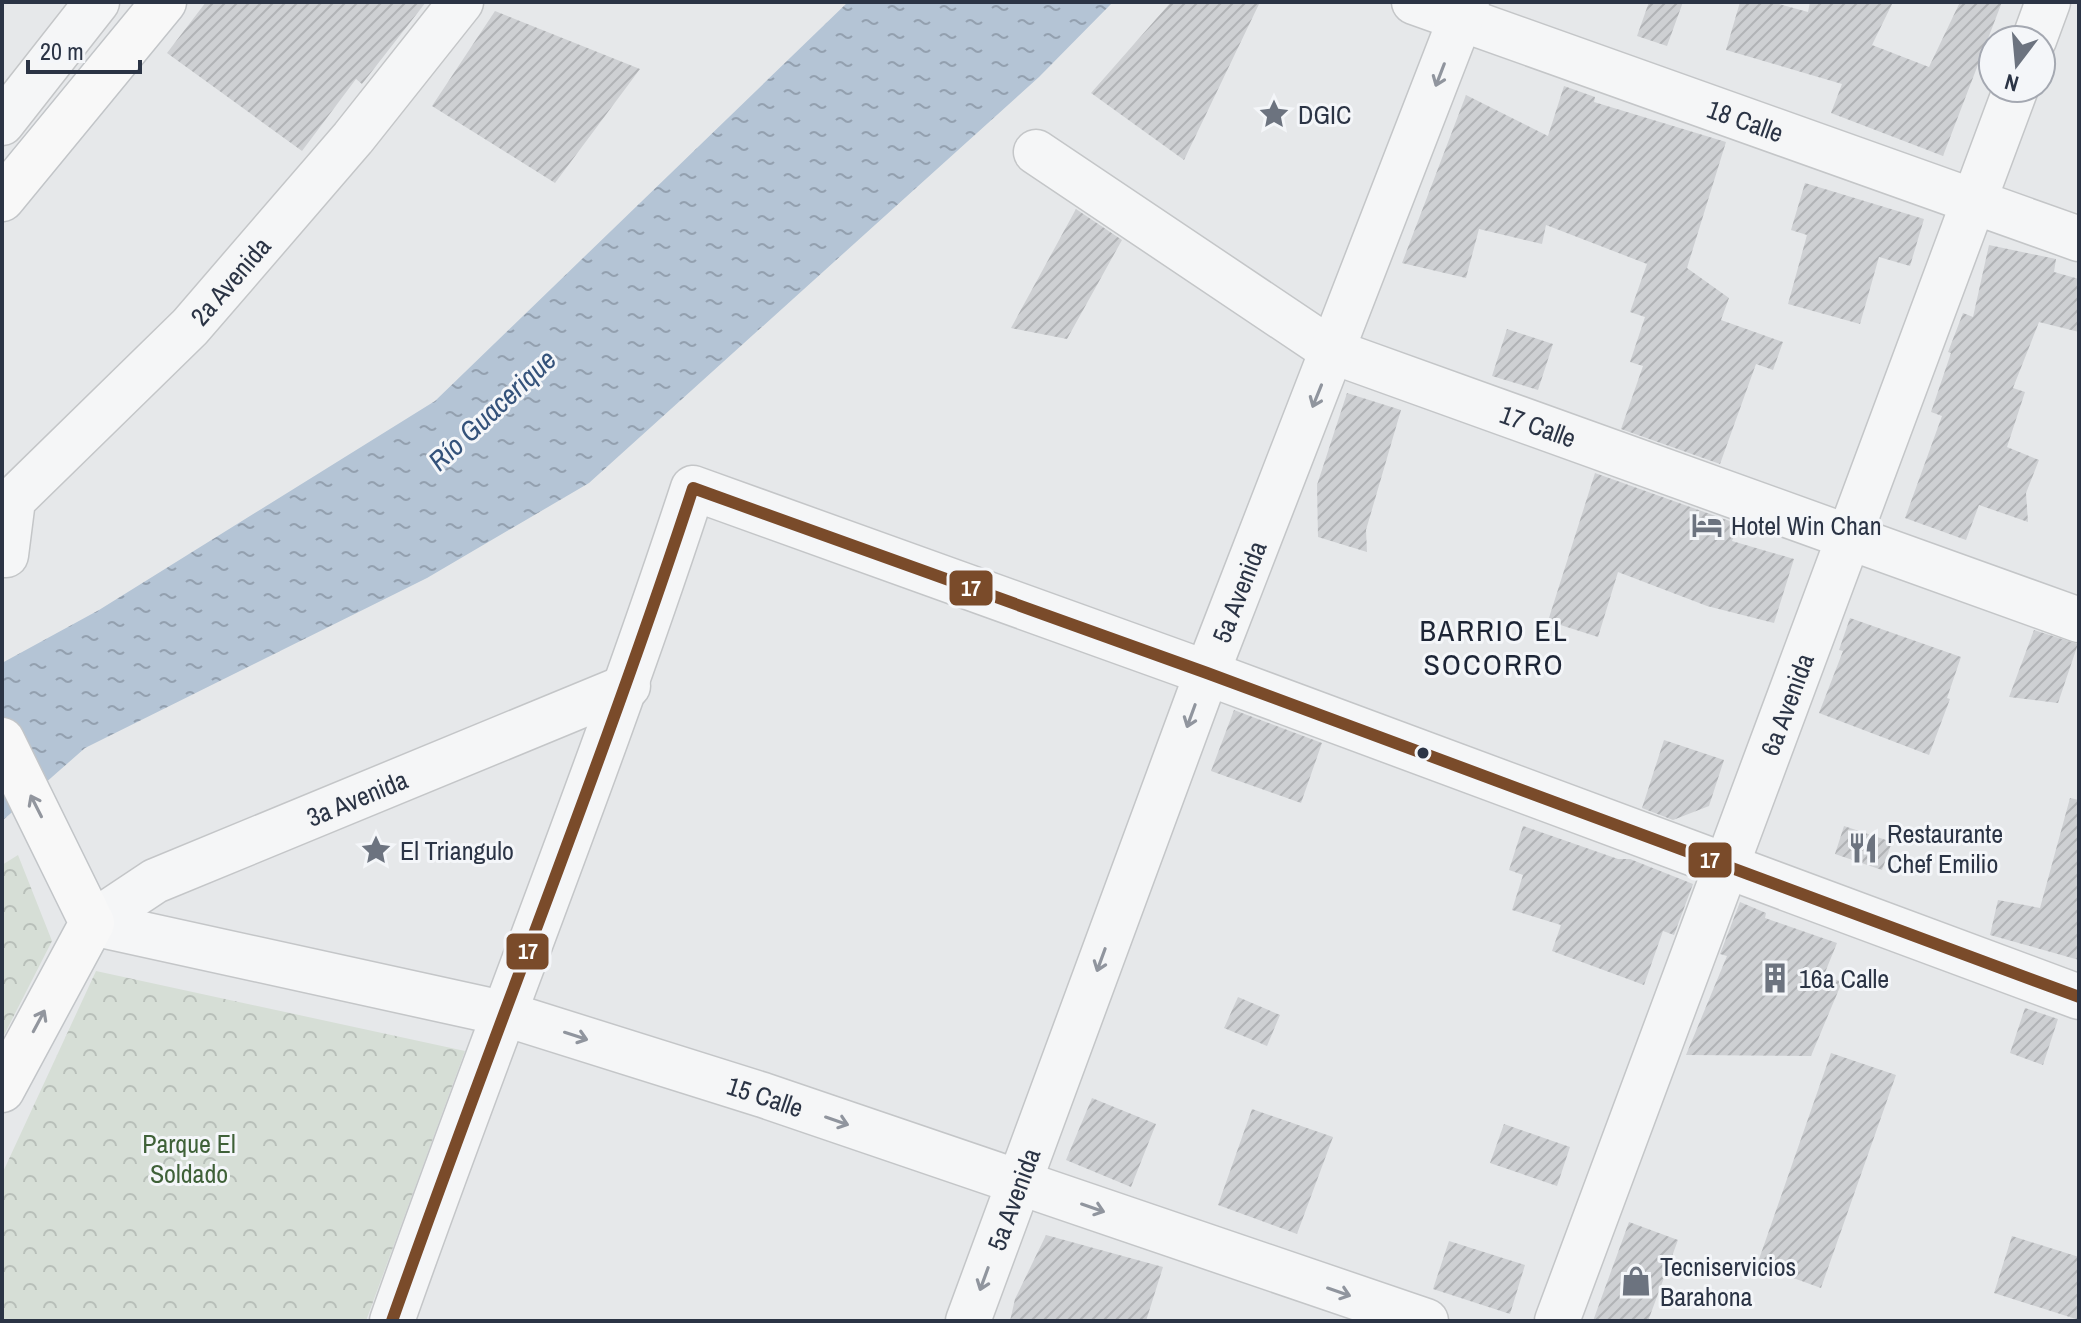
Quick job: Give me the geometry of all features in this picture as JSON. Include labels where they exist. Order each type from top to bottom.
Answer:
[{"type":"main road","points":[[2,166],[131,2]]},
{"type":"main road","points":[[2,199],[164,2]]},
{"type":"main road","points":[[2,740],[92,923]]},
{"type":"main road","name":"3a Avenida","points":[[2,1090],[92,923]]},
{"type":"street","points":[[2,123],[97,2]]},
{"type":"street","name":"2a Avenida","points":[[6,555],[13,500],[190,327],[353,138],[461,2]]},
{"type":"street","name":"18 Calle","points":[[1414,2],[1464,10],[2079,239]]},
{"type":"street","points":[[2040,24],[2048,2]]},
{"type":"street","name":"5a Avenida","points":[[968,1321],[1207,673],[1464,10]]},
{"type":"street","name":"6a Avenida","points":[[1557,1321],[2010,104]]},
{"type":"street","name":"17 Calle","points":[[1036,152],[1334,352],[2079,620]]},
{"type":"street","points":[[392,1321],[502,1013],[628,686],[693,488],[1207,673],[2079,997]]},
{"type":"street","name":"3a Avenida","points":[[92,923],[155,881],[628,686]]},
{"type":"street","name":"15 Calle","points":[[92,923],[502,1013],[763,1095],[1426,1321]]},
{"type":"green space","points":[[18,855],[52,941],[2,1039],[2,865]]},
{"type":"green space","name":"Parque El Soldado","points":[[96,971],[465,1051],[366,1321],[2,1321],[2,1174]]},
{"type":"water","name":"Río Guacerique","points":[[848,2],[1113,2],[1039,77],[589,483],[427,578],[85,748],[2,821],[2,663],[99,610],[435,401]]},
{"type":"building","points":[[206,2],[426,2],[362,84],[356,79],[302,151],[167,53]]},
{"type":"building","points":[[1171,2],[1260,2],[1184,160],[1091,93]]},
{"type":"building","points":[[1649,2],[1683,2],[1667,46],[1637,36]]},
{"type":"building","points":[[1740,2],[1772,2],[1808,12],[1810,2],[1893,2],[1872,45],[1929,67],[1960,2],[2002,2],[1994,24],[1977,24],[1977,67],[1943,156],[1831,113],[1842,84],[1726,50]]},
{"type":"building","points":[[495,11],[640,69],[555,183],[432,106]]},
{"type":"building","points":[[1564,86],[1595,97],[1594,102],[1726,142],[1687,268],[1729,298],[1721,320],[1783,342],[1773,370],[1756,364],[1720,464],[1621,429],[1643,366],[1630,362],[1645,317],[1630,312],[1647,264],[1546,225],[1542,244],[1479,229],[1466,278],[1402,263],[1466,95],[1548,136]]},
{"type":"building","points":[[1805,183],[1924,219],[1910,266],[1879,257],[1860,324],[1788,304],[1807,235],[1791,230]]},
{"type":"building","points":[[1076,209],[1122,240],[1067,339],[1011,328]]},
{"type":"building","points":[[1989,245],[2056,259],[2054,272],[2079,279],[2079,332],[2039,322],[2013,388],[2025,392],[2007,447],[2039,460],[2026,493],[2028,522],[1979,505],[1966,540],[1905,518],[1942,416],[1931,412],[1951,353],[1948,352],[1963,313],[1973,317]]},
{"type":"building","points":[[1507,329],[1553,344],[1538,390],[1492,376]]},
{"type":"building","points":[[1347,393],[1401,410],[1366,530],[1367,552],[1318,537],[1317,485]]},
{"type":"building","points":[[1595,473],[1738,524],[1732,541],[1794,559],[1774,623],[1707,606],[1618,572],[1598,637],[1548,621]]},
{"type":"building","points":[[1850,618],[1961,657],[1947,698],[1950,699],[1929,755],[1819,713],[1843,651],[1839,650]]},
{"type":"building","points":[[2034,630],[2078,644],[2058,703],[2009,697]]},
{"type":"building","points":[[1234,710],[1322,743],[1301,803],[1211,771]]},
{"type":"building","points":[[1664,740],[1724,760],[1709,806],[1673,820],[1642,808]]},
{"type":"building","points":[[2070,798],[2079,800],[2079,960],[1990,935],[1998,900],[2040,908]]},
{"type":"building","points":[[1523,826],[1618,859],[1630,859],[1693,884],[1674,935],[1663,931],[1644,985],[1552,951],[1561,925],[1512,910],[1523,875],[1509,870]]},
{"type":"building","name":"Restaurante Chef Emilio","points":[[1844,826],[1892,842],[1882,870],[1835,854]]},
{"type":"building","name":"16a Calle","points":[[1740,902],[1766,913],[1765,918],[1837,943],[1824,975],[1842,982],[1811,1056],[1686,1055],[1727,956],[1720,954]]},
{"type":"building","points":[[1238,997],[1280,1015],[1267,1046],[1224,1028]]},
{"type":"building","points":[[2025,1008],[2058,1019],[2043,1065],[2010,1053]]},
{"type":"building","points":[[1831,1053],[1896,1075],[1821,1288],[1757,1265]]},
{"type":"building","points":[[1092,1098],[1156,1124],[1131,1187],[1066,1160]]},
{"type":"building","points":[[1252,1109],[1333,1137],[1297,1234],[1218,1205]]},
{"type":"building","points":[[1504,1124],[1570,1147],[1557,1186],[1490,1163]]},
{"type":"building","name":"Tecniservicios Barahona","points":[[1629,1222],[1678,1240],[1648,1321],[1593,1321]]},
{"type":"building","points":[[1046,1235],[1163,1267],[1146,1321],[1010,1321],[1015,1299]]},
{"type":"building","points":[[2012,1236],[2079,1257],[2079,1320],[1994,1293]]},
{"type":"building","points":[[1449,1241],[1525,1265],[1510,1314],[1433,1289]]},
{"type":"transit line","name":"17","points":[[392,1321],[621,697],[693,488],[1207,673],[2079,997]]},
{"type":"place","name":"DGIC","points":[[1274,114]]},
{"type":"place","name":"Hotel Win Chan","points":[[1707,525]]},
{"type":"place","name":"Restaurante Chef Emilio","points":[[1863,848]]},
{"type":"place","name":"El Triangulo","points":[[376,850]]},
{"type":"place","name":"16a Calle","points":[[1775,978]]},
{"type":"place","name":"Tecniservicios Barahona","points":[[1636,1281]]},
{"type":"district","name":"BARRIO EL SOCORRO","points":[[1494,647]]}]
